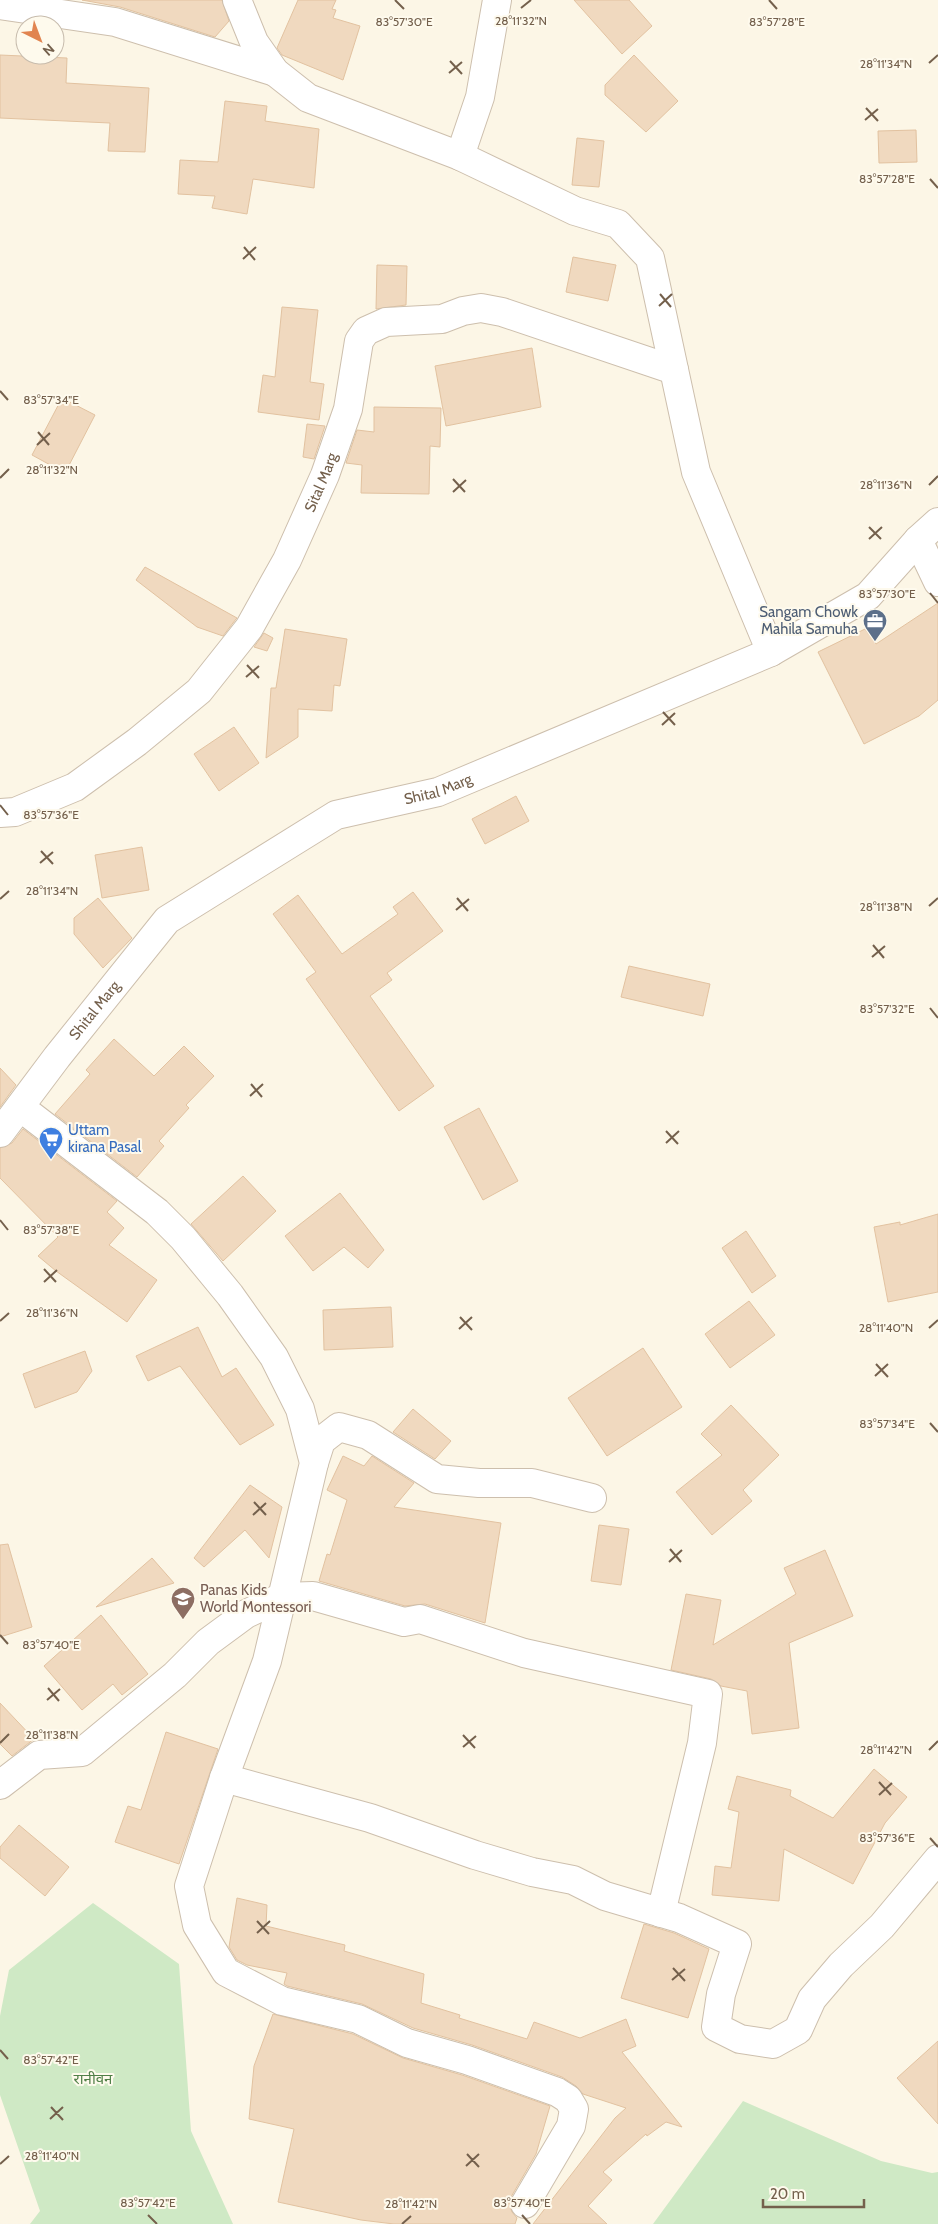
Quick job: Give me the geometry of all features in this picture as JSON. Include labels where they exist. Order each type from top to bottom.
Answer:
[{"type":"street","points":[[237,0],[254,42],[275,72],[308,98],[460,156],[575,211],[618,224],[650,258],[696,472],[771,652]]},
{"type":"street","points":[[460,156],[480,97],[497,0]]},
{"type":"street","points":[[0,5],[114,22],[275,72]]},
{"type":"street","name":"Sital Marg","points":[[0,813],[15,812],[75,787],[137,742],[199,691],[249,628],[288,560],[325,475],[348,410],[359,341],[366,331],[386,322],[442,319],[463,311],[481,308],[502,312],[674,370]]},
{"type":"street","points":[[928,531],[938,582]]},
{"type":"street","name":"Shital Marg","points":[[0,1133],[57,1056],[167,920],[336,815],[438,792],[771,652],[868,596],[928,531]]},
{"type":"street","points":[[20,1107],[157,1212],[183,1238],[230,1295],[274,1357],[300,1409],[314,1463]]},
{"type":"street","points":[[525,2204],[571,2126],[574,2109],[568,2099],[557,2092],[467,2060],[407,2043],[358,2020],[282,2001],[226,1972],[198,1924],[189,1886],[224,1778],[267,1662],[314,1463],[321,1441],[339,1427],[368,1435],[437,1479],[532,1483],[592,1498]]},
{"type":"street","points":[[0,1785],[39,1755],[82,1752],[175,1675],[208,1642],[246,1614],[282,1597],[313,1596],[404,1622],[420,1619],[524,1652],[708,1694],[702,1743],[661,1913]]},
{"type":"street","points":[[224,1778],[370,1818],[475,1856],[532,1872],[573,1880],[604,1896],[679,1918],[736,1944],[721,1994],[716,2027],[740,2039],[773,2044],[798,2030],[812,1999],[841,1965],[882,1926],[938,1859]]},
{"type":"green space","name":"रानीवन","points":[[93,1903],[179,1964],[191,2131],[233,2224],[30,2224],[40,2211],[0,2095],[0,2016],[9,1970]]},
{"type":"green space","points":[[743,2101],[881,2161],[932,2173],[938,2172],[938,2224],[653,2224]]},
{"type":"building","points":[[82,0],[222,0],[229,21],[215,37],[120,7]]},
{"type":"building","points":[[298,0],[336,0],[332,9],[336,10],[333,18],[360,26],[343,80],[282,55],[277,48]]},
{"type":"building","points":[[574,0],[629,0],[652,26],[622,54]]},
{"type":"building","points":[[0,55],[15,56],[15,65],[65,65],[65,58],[67,58],[66,83],[149,88],[145,152],[108,151],[110,123],[0,118]]},
{"type":"building","points":[[634,55],[678,101],[646,132],[605,95],[605,85]]},
{"type":"building","points":[[225,101],[267,106],[265,121],[319,129],[314,188],[253,179],[247,214],[212,208],[215,196],[178,194],[180,160],[218,162]]},
{"type":"building","points":[[916,130],[917,162],[879,163],[878,131]]},
{"type":"building","points":[[577,138],[604,141],[599,187],[572,185]]},
{"type":"building","points":[[573,257],[616,265],[608,301],[566,292]]},
{"type":"building","points":[[377,265],[407,266],[406,305],[376,309]]},
{"type":"building","points":[[282,307],[318,310],[310,382],[324,384],[319,420],[258,412],[263,375],[275,377]]},
{"type":"building","points":[[532,348],[541,407],[446,426],[435,366]]},
{"type":"building","points":[[62,398],[95,415],[65,473],[32,455]]},
{"type":"building","points":[[374,407],[441,408],[440,447],[430,446],[429,494],[361,493],[362,465],[346,463],[357,430],[374,432]]},
{"type":"building","points":[[307,424],[325,426],[314,459],[303,457]]},
{"type":"building","points":[[145,567],[237,618],[223,636],[197,627],[136,580]]},
{"type":"building","points":[[938,603],[938,700],[919,716],[864,744],[818,652],[865,629],[876,644]]},
{"type":"building","points":[[285,629],[347,639],[340,686],[334,685],[332,711],[298,709],[298,737],[266,758],[271,688],[276,688]]},
{"type":"building","points":[[264,633],[273,638],[267,651],[254,647]]},
{"type":"building","points":[[234,727],[259,763],[219,791],[194,754]]},
{"type":"building","points":[[516,796],[529,821],[485,844],[472,819]]},
{"type":"building","points":[[142,847],[149,890],[102,898],[95,855]]},
{"type":"building","points":[[413,892],[443,931],[387,973],[392,980],[370,996],[434,1086],[399,1111],[306,979],[316,972],[273,914],[298,895],[342,954],[398,914],[393,907]]},
{"type":"building","points":[[98,898],[132,938],[103,968],[74,934],[74,918]]},
{"type":"building","points":[[629,966],[710,984],[703,1016],[621,997]]},
{"type":"building","points":[[114,1039],[154,1076],[184,1046],[214,1076],[186,1105],[189,1108],[159,1141],[164,1146],[137,1177],[55,1114],[90,1074],[86,1070]]},
{"type":"building","points":[[0,1068],[16,1085],[0,1107]]},
{"type":"building","points":[[479,1108],[518,1181],[483,1200],[444,1127]]},
{"type":"building","points":[[23,1129],[117,1201],[107,1212],[124,1228],[109,1245],[157,1280],[127,1322],[38,1256],[58,1237],[0,1178],[0,1148],[12,1143]]},
{"type":"building","points":[[243,1176],[276,1211],[223,1261],[191,1224]]},
{"type":"building","points":[[340,1193],[384,1250],[368,1268],[344,1247],[313,1271],[285,1236]]},
{"type":"building","points":[[938,1214],[938,1292],[888,1302],[874,1227],[900,1222],[900,1225]]},
{"type":"building","points":[[746,1231],[776,1276],[752,1293],[722,1248]]},
{"type":"building","points":[[749,1301],[775,1335],[730,1368],[705,1334]]},
{"type":"building","points":[[391,1307],[393,1347],[324,1350],[323,1310]]},
{"type":"building","points":[[198,1327],[222,1377],[236,1368],[274,1425],[240,1445],[180,1366],[148,1381],[136,1356]]},
{"type":"building","points":[[643,1348],[682,1407],[607,1456],[568,1398]]},
{"type":"building","points":[[85,1351],[92,1371],[77,1392],[35,1408],[23,1374]]},
{"type":"building","points":[[731,1405],[779,1455],[743,1490],[752,1501],[712,1535],[676,1492],[722,1455],[701,1434]]},
{"type":"building","points":[[413,1409],[451,1441],[435,1459],[393,1432]]},
{"type":"building","points":[[343,1456],[364,1466],[372,1456],[414,1483],[394,1507],[501,1523],[485,1623],[425,1604],[405,1606],[319,1581],[327,1554],[330,1555],[347,1500],[327,1490]]},
{"type":"building","points":[[250,1485],[282,1507],[269,1558],[245,1530],[204,1567],[194,1558]]},
{"type":"building","points":[[599,1525],[629,1529],[621,1585],[591,1581]]},
{"type":"building","points":[[8,1544],[32,1627],[0,1637],[0,1545]]},
{"type":"building","points":[[825,1550],[853,1616],[789,1643],[799,1728],[752,1734],[747,1691],[721,1686],[711,1679],[671,1670],[686,1594],[721,1600],[713,1645],[796,1594],[784,1568]]},
{"type":"building","points":[[152,1558],[174,1583],[96,1607]]},
{"type":"building","points":[[101,1615],[148,1674],[122,1695],[113,1684],[82,1710],[44,1666]]},
{"type":"building","points":[[0,1703],[34,1739],[12,1756],[0,1744]]},
{"type":"building","points":[[166,1732],[218,1749],[179,1864],[115,1842],[128,1806],[141,1810]]},
{"type":"building","points":[[874,1769],[907,1797],[885,1823],[853,1884],[784,1849],[779,1901],[712,1895],[715,1866],[731,1868],[739,1812],[728,1809],[737,1776],[791,1790],[790,1796],[833,1818]]},
{"type":"building","points":[[19,1825],[69,1867],[45,1896],[0,1858],[0,1847]]},
{"type":"building","points":[[237,1898],[267,1905],[266,1926],[345,1945],[344,1951],[424,1974],[421,2003],[460,2015],[459,2018],[527,2039],[534,2022],[580,2038],[626,2019],[636,2046],[622,2052],[682,2127],[666,2122],[647,2136],[646,2134],[603,2172],[612,2180],[588,2206],[607,2224],[533,2224],[615,2118],[626,2108],[583,2094],[576,2086],[562,2077],[472,2045],[413,2028],[362,2004],[287,1986],[284,1984],[287,1973],[247,1965],[237,1960],[229,1947]]},
{"type":"building","points":[[644,1924],[674,1933],[709,1949],[688,2018],[621,1998]]},
{"type":"building","points":[[273,2014],[353,2034],[403,2058],[462,2075],[550,2106],[536,2154],[511,2197],[509,2204],[517,2218],[515,2224],[394,2224],[361,2220],[278,2202],[294,2129],[249,2119],[254,2066]]},
{"type":"building","points":[[938,2041],[938,2124],[897,2078]]},
{"type":"place","name":"Sangam Chowk Mahila Samuha","points":[[875,642]]},
{"type":"place","name":"Uttam kirana Pasal","points":[[51,1160]]},
{"type":"place","name":"Panas Kids World Montessori","points":[[183,1620]]}]
